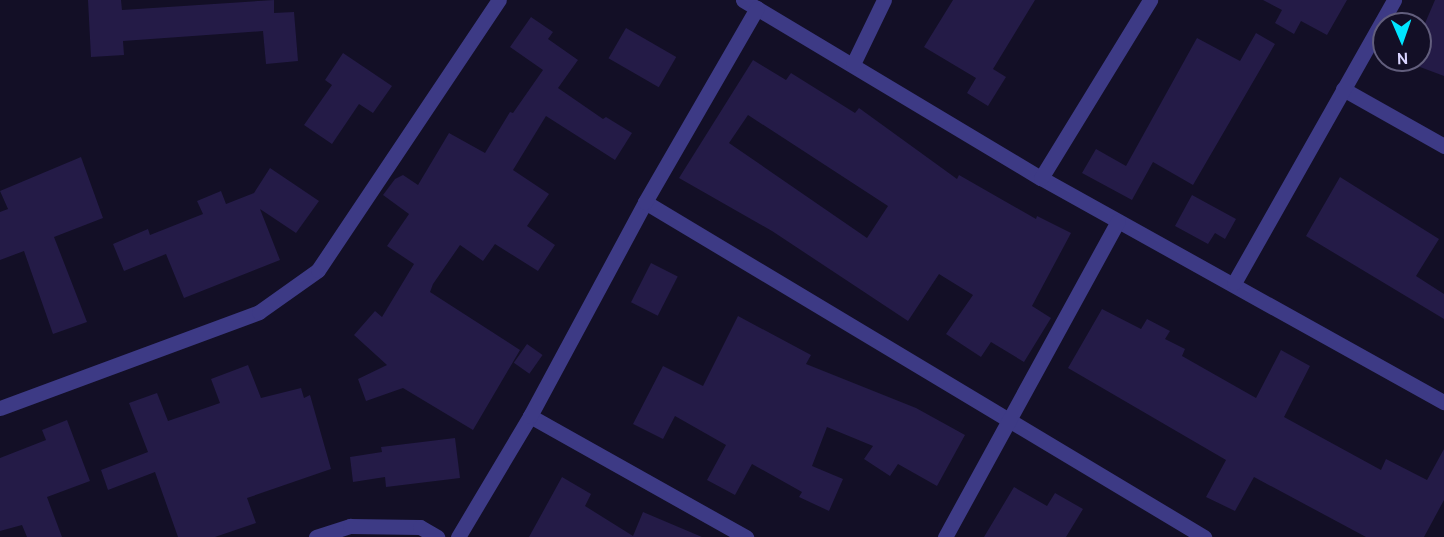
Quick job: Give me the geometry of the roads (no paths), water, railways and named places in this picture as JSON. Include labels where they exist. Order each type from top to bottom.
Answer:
[{"type":"street","points":[[0,408],[260,312],[318,270],[499,0]]},
{"type":"street","points":[[853,64],[884,0]]},
{"type":"street","points":[[1041,178],[1150,0]]},
{"type":"street","points":[[1234,284],[1394,0]]},
{"type":"street","points":[[458,537],[530,416],[750,4],[1041,178],[1444,402]]},
{"type":"street","points":[[1343,89],[1444,146]]},
{"type":"street","points":[[645,202],[1007,423],[1204,537]]},
{"type":"street","points":[[945,537],[1118,221]]},
{"type":"street","points":[[530,416],[746,537]]},
{"type":"street","points":[[316,537],[350,526],[420,527],[437,537]]}]
